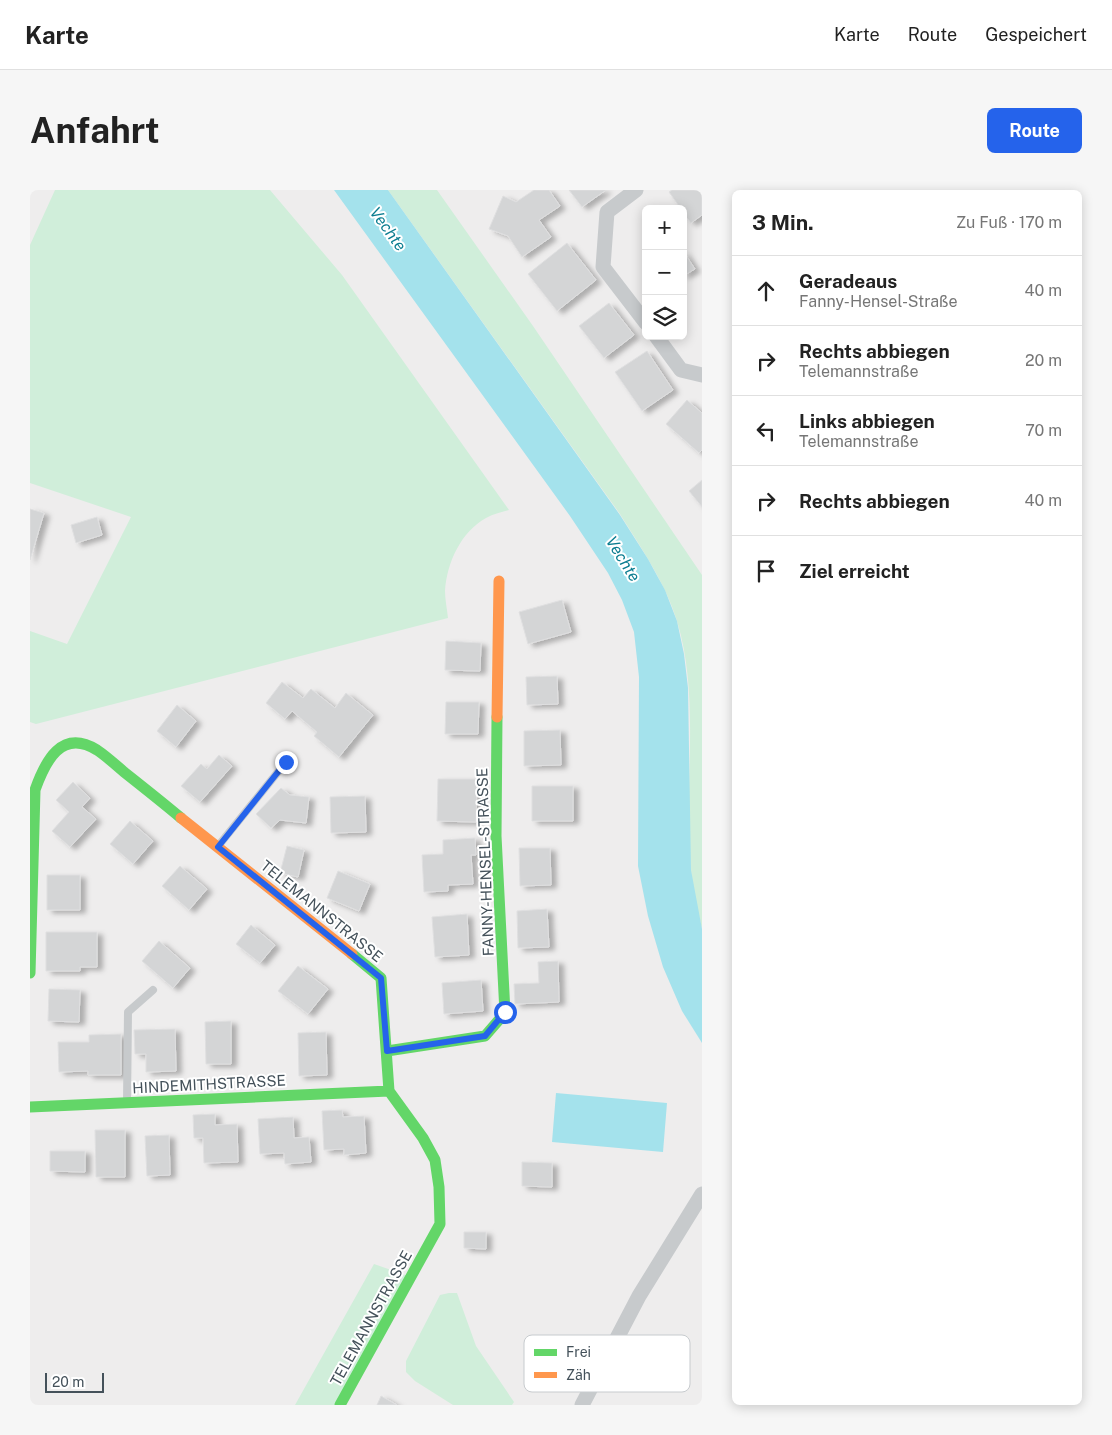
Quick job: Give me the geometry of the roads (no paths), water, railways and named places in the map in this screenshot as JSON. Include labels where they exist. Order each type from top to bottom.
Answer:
[{"type":"street","points":[[636,190],[607,212],[603,267],[642,318]]},
{"type":"street","points":[[659,340],[682,370],[702,375]]},
{"type":"street","name":"FANNY-HENSEL-STRASSE","points":[[387,1051],[485,1036],[505,1012],[496,836],[498,581]]},
{"type":"street","name":"TELEMANNSTRASSE","points":[[30,973],[35,790],[50,756],[61,747],[77,743],[96,749],[381,978],[389,1091],[423,1138],[435,1160],[439,1187],[440,1224],[340,1405]]},
{"type":"street","name":"HINDEMITHSTRASSE","points":[[30,1107],[389,1091]]},
{"type":"street","points":[[619,1335],[639,1296],[702,1194]]},
{"type":"street","points":[[582,1405],[589,1392]]},
{"type":"lane","points":[[218,847],[286,762]]},
{"type":"lane","points":[[127,1103],[128,1012],[153,990]]},
{"type":"water","name":"Vechte","points":[[334,190],[388,190],[620,515],[665,590],[677,621],[684,654],[688,688],[691,870],[702,929],[702,1043],[682,1011],[663,967],[648,916],[638,866],[639,677],[634,632],[622,600],[608,573],[570,516]]},
{"type":"water","points":[[556,1093],[667,1103],[663,1152],[552,1142]]}]
